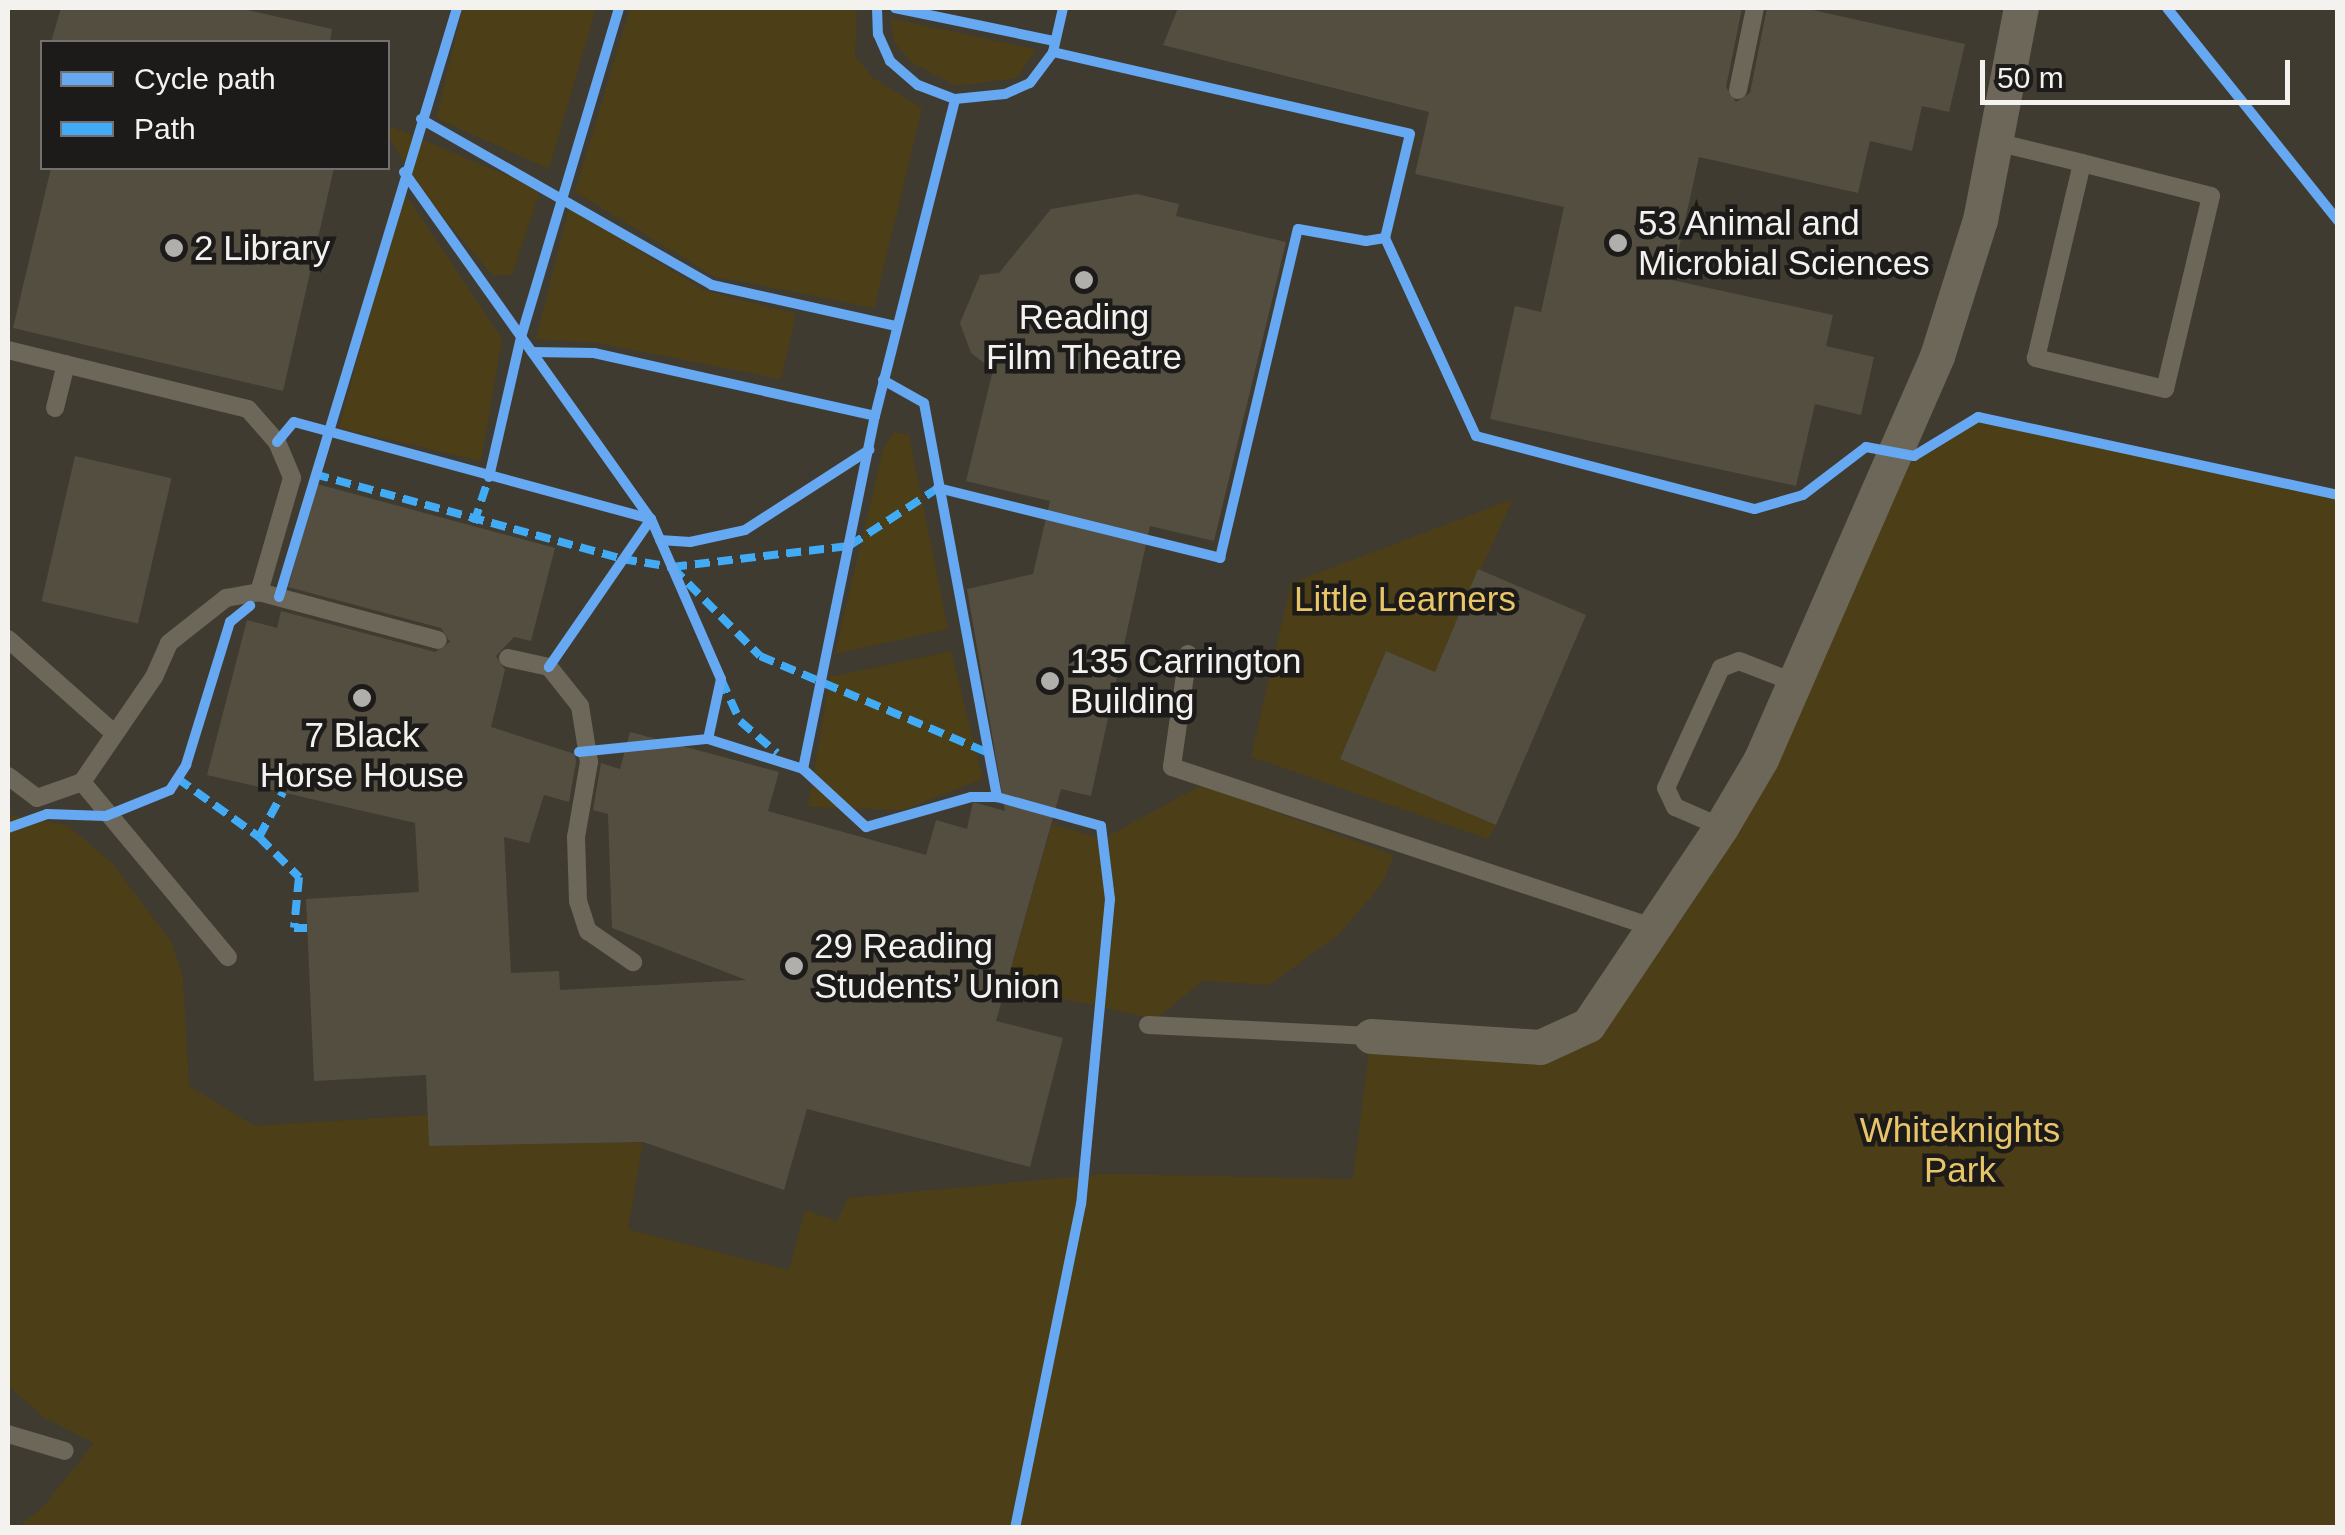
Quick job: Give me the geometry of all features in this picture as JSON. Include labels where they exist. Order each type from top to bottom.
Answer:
[{"type":"street","points":[[1371,1036],[1540,1048],[1588,1024],[1720,827],[1796,683],[1937,356],[1980,220],[2021,8]]},
{"type":"lane","points":[[1738,90],[1756,8]]},
{"type":"lane","points":[[1996,142],[2082,163],[2212,196],[2165,389],[2036,358],[2082,163]]},
{"type":"lane","points":[[8,350],[248,409],[277,442],[292,478],[258,592]]},
{"type":"lane","points":[[55,408],[66,364]]},
{"type":"lane","points":[[8,776],[37,798],[82,782],[154,678],[168,643],[195,616],[226,598],[258,592],[438,640]]},
{"type":"lane","points":[[8,639],[114,732]]},
{"type":"lane","points":[[1188,654],[1172,768],[1655,928]]},
{"type":"lane","points":[[508,658],[549,667],[580,706],[589,762],[576,838],[578,901],[588,932],[633,962]]},
{"type":"lane","points":[[1720,827],[1674,807],[1666,788],[1721,668],[1738,661],[1796,683]]},
{"type":"lane","points":[[82,782],[228,957]]},
{"type":"lane","points":[[1148,1025],[1371,1036]]},
{"type":"lane","points":[[8,1434],[65,1451]]},
{"type":"shaded area","points":[[8,8],[2337,8],[2337,1527],[8,1527]]},
{"type":"green space","points":[[463,8],[596,8],[549,169],[436,118]]},
{"type":"green space","points":[[630,8],[857,9],[855,56],[873,78],[922,108],[874,308],[714,276],[575,192]]},
{"type":"green space","points":[[890,18],[1036,49],[1017,78],[957,86],[912,63],[894,42]]},
{"type":"green space","points":[[390,126],[534,187],[539,194],[512,275],[492,275],[428,199],[390,139]]},
{"type":"green space","points":[[403,191],[502,339],[481,461],[339,428]]},
{"type":"green space","points":[[569,207],[703,290],[796,314],[781,379],[597,343],[536,339]]},
{"type":"green space","name":"Whiteknights Park","points":[[1978,417],[2337,494],[2337,1527],[18,1527],[43,1507],[94,1443],[43,1417],[8,1385],[8,814],[67,825],[112,863],[172,943],[183,977],[189,1086],[255,1126],[428,1115],[429,1146],[643,1142],[628,1229],[789,1270],[805,1210],[837,1221],[848,1198],[1104,1174],[1353,1179],[1371,1036],[1540,1047],[1637,956],[1852,555],[1914,456]]},
{"type":"green space","points":[[894,432],[909,435],[948,629],[835,654],[883,449]]},
{"type":"green space","name":"Little Learners","points":[[1513,499],[1446,645],[1477,690],[1386,651],[1340,758],[1496,825],[1488,839],[1251,757],[1291,583]]},
{"type":"green space","points":[[951,651],[983,779],[903,810],[808,807],[830,677]]},
{"type":"green space","points":[[1201,785],[1394,855],[1382,884],[1338,935],[1269,985],[1202,981],[1156,1019],[1006,986],[1052,824],[1103,839]]},
{"type":"building","points":[[61,8],[238,8],[332,29],[330,40],[52,40]]},
{"type":"building","name":"53 Animal and Microbial Sciences","points":[[1178,8],[1742,8],[1726,87],[1736,102],[1750,93],[1767,8],[1804,8],[1965,44],[1949,112],[1922,106],[1912,151],[1870,141],[1858,193],[1699,157],[1672,280],[1833,315],[1826,346],[1874,357],[1861,415],[1815,404],[1796,486],[1490,419],[1515,306],[1541,312],[1564,207],[1415,174],[1429,112],[1163,45]]},
{"type":"building","name":"2 Library","points":[[51,170],[334,170],[283,391],[13,328]]},
{"type":"building","points":[[1137,194],[1179,204],[1176,216],[1286,242],[1214,541],[1150,526],[1091,796],[1061,789],[996,1021],[1063,1038],[1030,1167],[807,1109],[784,1190],[643,1142],[429,1146],[426,1075],[314,1081],[306,899],[419,892],[415,823],[207,775],[247,620],[277,628],[281,611],[435,652],[450,642],[441,628],[288,587],[317,484],[555,548],[531,641],[514,637],[496,656],[505,670],[491,727],[575,754],[576,762],[569,802],[544,795],[529,843],[504,837],[511,973],[559,971],[560,990],[746,980],[612,928],[608,814],[593,810],[601,763],[620,769],[630,732],[779,772],[768,811],[926,855],[936,820],[967,829],[973,802],[1005,811],[967,589],[1033,574],[1050,501],[966,481],[993,370],[971,353],[960,323],[980,275],[999,273],[1051,209]]},
{"type":"building","points":[[75,456],[171,478],[138,623],[41,601]]},
{"type":"building","points":[[1478,569],[1586,615],[1496,825],[1340,759],[1386,651],[1435,672]]},
{"type":"marked path","points":[[314,474],[622,559],[672,567],[760,656],[988,753]]},
{"type":"marked path","points":[[474,523],[489,477]]},
{"type":"marked path","points":[[672,567],[849,546],[938,488]]},
{"type":"marked path","points":[[721,679],[740,721],[777,753]]},
{"type":"marked path","points":[[177,778],[259,837],[299,877],[294,928],[307,928]]},
{"type":"marked path","points":[[259,837],[283,792]]},
{"type":"cycle path","points":[[279,597],[457,8]]},
{"type":"cycle path","points":[[489,477],[521,337],[619,8]]},
{"type":"cycle path","points":[[877,8],[878,34],[890,61],[918,85],[955,99],[1005,94],[1030,83],[1053,52],[1063,8]]},
{"type":"cycle path","points":[[895,8],[1055,41]]},
{"type":"cycle path","points":[[2167,8],[2338,221]]},
{"type":"cycle path","points":[[1053,52],[1410,134],[1385,238],[1476,436],[1755,509],[1803,495],[1866,447],[1914,456],[1978,417],[2338,495]]},
{"type":"cycle path","points":[[803,769],[875,416],[955,99]]},
{"type":"cycle path","points":[[421,119],[712,285],[896,326]]},
{"type":"cycle path","points":[[404,172],[651,519],[721,679],[708,739]]},
{"type":"cycle path","points":[[938,488],[1220,558],[1298,229],[1366,241],[1385,238]]},
{"type":"cycle path","points":[[532,352],[594,353],[875,416]]},
{"type":"cycle path","points":[[883,380],[924,403],[997,797]]},
{"type":"cycle path","points":[[277,442],[294,422],[651,519],[549,667]]},
{"type":"cycle path","points":[[660,540],[690,542],[745,530],[869,450]]},
{"type":"cycle path","points":[[8,828],[47,814],[106,816],[170,790],[186,765],[230,622],[250,606]]},
{"type":"cycle path","points":[[579,752],[708,739],[803,769],[866,827],[971,797],[997,797],[1101,826],[1110,899],[1081,1204],[1015,1528]]},
{"type":"place","name":"53 Animal and Microbial Sciences","points":[[1618,243]]},
{"type":"place","name":"2 Library","points":[[174,248]]},
{"type":"place","name":"Reading Film Theatre","points":[[1084,280]]},
{"type":"place","name":"135 Carrington Building","points":[[1050,681]]},
{"type":"place","name":"7 Black Horse House","points":[[362,698]]},
{"type":"place","name":"29 Reading Students’ Union","points":[[794,966]]}]
